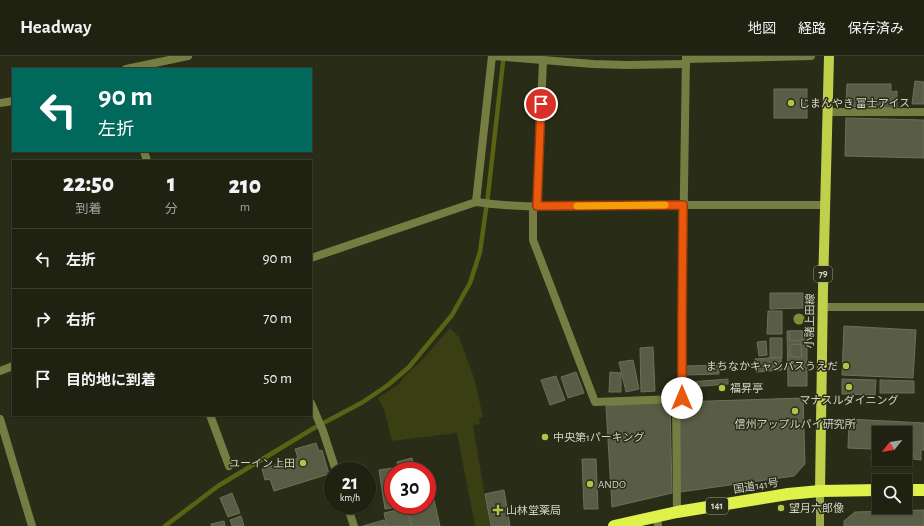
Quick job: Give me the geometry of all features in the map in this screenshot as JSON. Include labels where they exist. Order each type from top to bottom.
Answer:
[{"type":"highway","name":"国道141号","points":[[614,526],[657,521],[677,512],[788,494],[820,491],[872,490]]},
{"type":"highway","points":[[912,490],[924,490]]},
{"type":"main road","name":"小諸上田線","points":[[820,491],[829,56]]},
{"type":"street","points":[[131,68],[188,56]]},
{"type":"street","points":[[477,202],[492,56],[543,60],[563,59],[593,64],[620,65],[686,60],[812,56]]},
{"type":"street","points":[[543,60],[533,240],[595,402],[682,398],[683,205],[686,60]]},
{"type":"street","points":[[0,103],[12,101]]},
{"type":"street","points":[[828,112],[924,112]]},
{"type":"street","points":[[312,258],[477,202],[495,205],[535,206],[825,205]]},
{"type":"street","points":[[823,307],[924,307]]},
{"type":"street","points":[[0,371],[12,366]]},
{"type":"street","points":[[676,399],[677,512]]},
{"type":"street","points":[[312,405],[323,431],[333,462]]},
{"type":"street","points":[[210,416],[229,466]]},
{"type":"street","points":[[0,419],[32,526]]},
{"type":"street","points":[[820,491],[820,526]]},
{"type":"street","points":[[350,514],[354,526]]},
{"type":"green space","points":[[450,328],[459,337],[475,381],[483,417],[479,418],[480,424],[473,425],[490,526],[475,526],[457,433],[392,441],[384,409],[378,398],[399,384]]},
{"type":"building","points":[[915,81],[924,82],[924,104],[912,104]]},
{"type":"building","points":[[847,84],[891,84],[891,92],[897,91],[897,108],[846,106]]},
{"type":"building","name":"じまんやき 富士アイス","points":[[774,89],[807,89],[807,118],[774,118]]},
{"type":"building","points":[[846,118],[924,120],[924,158],[845,156]]},
{"type":"building","points":[[770,293],[803,293],[803,308],[770,309]]},
{"type":"building","points":[[768,311],[782,311],[782,334],[767,334]]},
{"type":"building","points":[[844,326],[916,330],[913,378],[842,375]]},
{"type":"building","points":[[787,331],[807,331],[807,386],[788,386]]},
{"type":"building","points":[[789,331],[802,331],[802,340],[790,341]]},
{"type":"building","points":[[770,338],[782,338],[782,358],[770,358]]},
{"type":"building","points":[[766,341],[767,355],[759,356],[757,342]]},
{"type":"building","points":[[801,344],[802,357],[790,357],[790,345]]},
{"type":"building","points":[[653,347],[655,391],[641,392],[640,348]]},
{"type":"building","points":[[781,357],[782,370],[756,372],[755,359]]},
{"type":"building","points":[[633,360],[639,389],[626,392],[619,362]]},
{"type":"building","points":[[719,365],[719,374],[686,375],[686,366]]},
{"type":"building","points":[[576,372],[584,393],[568,398],[561,377]]},
{"type":"building","points":[[610,372],[621,373],[621,392],[609,392]]},
{"type":"building","points":[[556,376],[565,400],[550,405],[541,380]]},
{"type":"building","points":[[728,379],[728,384],[691,387],[691,382]]},
{"type":"building","points":[[842,379],[876,380],[875,395],[842,394]]},
{"type":"building","points":[[880,380],[914,381],[914,393],[880,393]]},
{"type":"building","points":[[803,398],[805,464],[794,476],[680,492],[680,402]]},
{"type":"building","points":[[670,402],[672,493],[612,507],[606,406]]},
{"type":"building","points":[[849,419],[924,423],[924,450],[921,450],[921,460],[913,459],[914,451],[912,451],[912,426],[872,426],[872,449],[848,448]]},
{"type":"building","name":"ユーイン上田","points":[[316,443],[319,451],[322,450],[326,462],[324,462],[324,476],[274,491],[270,479],[265,480],[262,469],[298,458],[295,449]]},
{"type":"building","points":[[412,458],[413,462],[397,462]]},
{"type":"building","name":"ANDO","points":[[582,459],[596,459],[598,509],[584,509]]},
{"type":"building","points":[[384,469],[384,502],[379,470]]},
{"type":"building","name":"山林堂薬局","points":[[504,490],[510,526],[491,526],[485,494]]},
{"type":"building","points":[[232,493],[240,513],[228,517],[220,498]]},
{"type":"building","points":[[436,509],[440,526],[412,526],[409,514],[436,514]]},
{"type":"building","points":[[912,510],[924,510],[924,526],[844,526],[844,521],[855,512],[872,512],[872,514],[912,514]]},
{"type":"building","points":[[384,514],[408,514],[411,526],[387,526]]},
{"type":"building","points":[[241,516],[244,526],[232,526],[230,520]]},
{"type":"building","points":[[384,520],[386,526],[363,526]]},
{"type":"building","points":[[224,521],[225,526],[211,526],[211,524]]},
{"type":"waterway","points":[[165,526],[218,486],[314,428],[363,402],[388,385],[409,367],[452,315],[470,283],[480,252],[503,62]]},
{"type":"slow traffic","points":[[577,206],[665,205]]},
{"type":"place","name":"じまんやき 富士アイス","points":[[791,103]]},
{"type":"place","name":"まちなかキャンパスうえだ","points":[[846,366]]},
{"type":"place","name":"マナスルダイニング","points":[[849,387]]},
{"type":"place","name":"福昇亭","points":[[722,388]]},
{"type":"place","name":"信州アップルパイ研究所","points":[[795,411]]},
{"type":"place","name":"中央第1パーキング","points":[[545,437]]},
{"type":"place","name":"ユーイン上田","points":[[303,463]]},
{"type":"place","name":"ANDO","points":[[590,484]]},
{"type":"place","name":"望月六郎像","points":[[781,508]]},
{"type":"place","name":"山林堂薬局","points":[[498,510]]},
{"type":"route","points":[[541,104],[537,206],[683,205],[682,398]]}]
